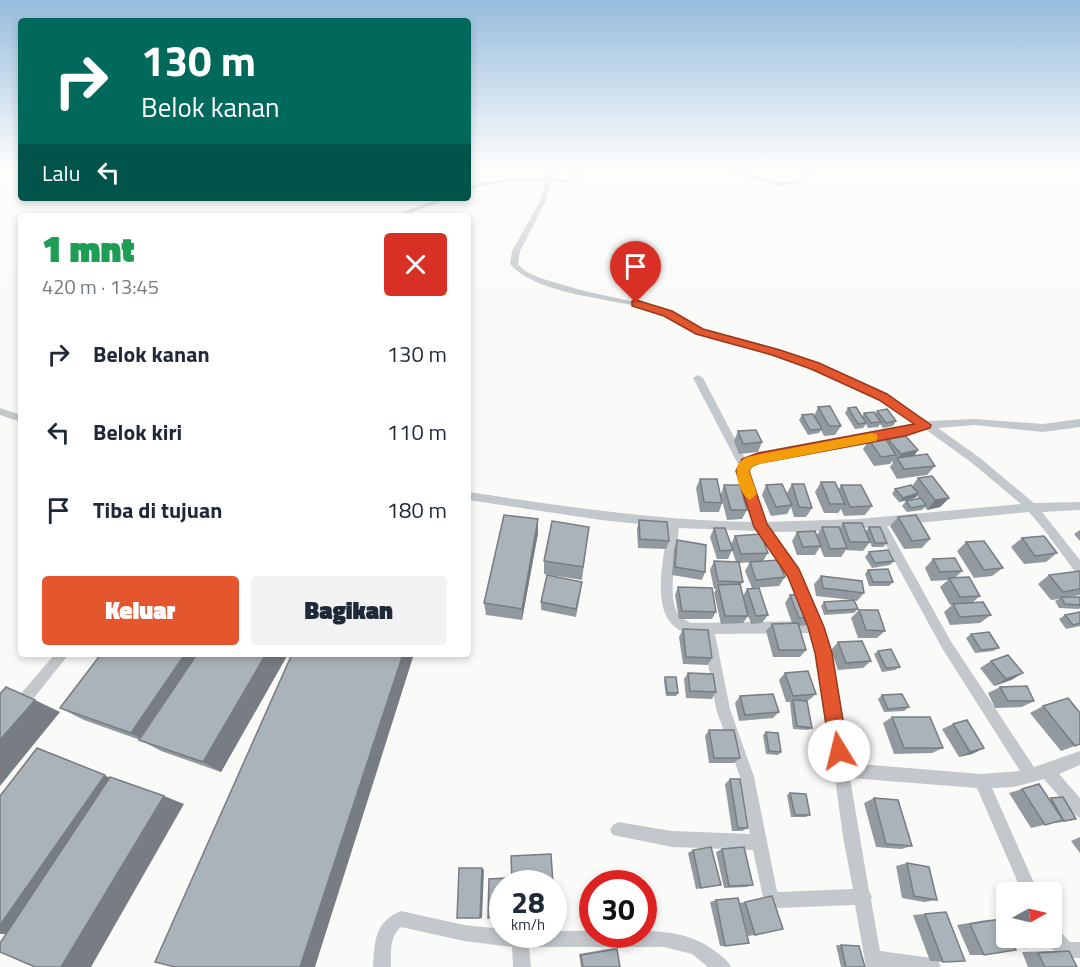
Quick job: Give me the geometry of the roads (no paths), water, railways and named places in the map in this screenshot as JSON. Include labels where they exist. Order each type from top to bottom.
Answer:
[{"type":"street","points":[[537,212],[516,251],[514,264],[521,272],[552,284],[658,309],[700,332],[795,358],[870,390],[956,446],[1030,506],[1080,569]]},
{"type":"street","points":[[698,378],[744,466],[743,471],[761,527],[794,574],[824,653],[851,837],[864,897],[874,963],[932,967]]},
{"type":"street","points":[[0,411],[18,418]]},
{"type":"street","points":[[744,466],[758,458],[905,431],[925,425],[975,422],[1043,428],[1080,423]]},
{"type":"street","points":[[471,496],[674,523],[761,527],[825,526],[1030,506],[1080,506]]},
{"type":"street","points":[[879,521],[946,644],[1031,776]]},
{"type":"street","points":[[674,523],[668,590],[669,611],[673,619],[682,626],[708,629],[816,627]]},
{"type":"street","points":[[708,629],[723,708],[747,777],[769,891],[773,898],[778,900],[864,897]]},
{"type":"street","points":[[0,729],[60,657]]},
{"type":"street","points":[[842,770],[981,781],[1014,780],[1047,771],[1080,758]]},
{"type":"street","points":[[1047,771],[1080,810]]},
{"type":"street","points":[[981,781],[1026,882]]},
{"type":"street","points":[[618,830],[672,839],[759,842]]},
{"type":"street","points":[[382,967],[386,932],[396,920],[401,919],[464,933],[489,936]]},
{"type":"street","points":[[567,939],[664,939],[696,947],[722,967]]},
{"type":"street","points":[[1062,946],[1066,950],[1080,950]]},
{"type":"street","points":[[521,948],[522,967]]}]
